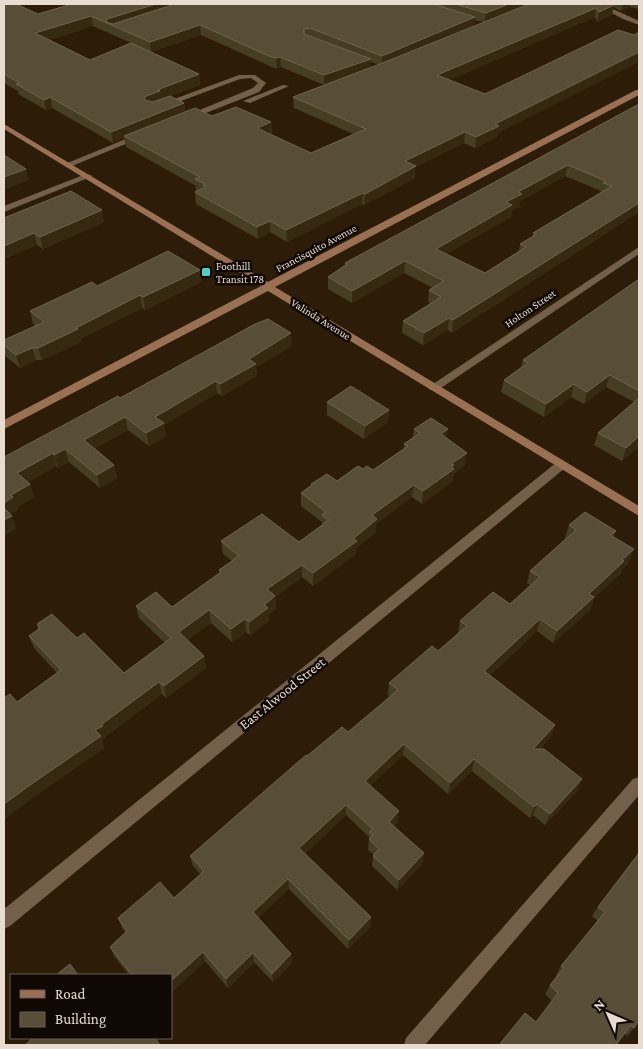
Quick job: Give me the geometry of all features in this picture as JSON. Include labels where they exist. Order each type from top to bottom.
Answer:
[{"type":"street","points":[[598,4],[639,23]]},
{"type":"street","points":[[151,109],[240,77],[253,76],[262,83],[256,90],[181,124],[284,86]]},
{"type":"street","name":"Francisquito Avenue","points":[[4,425],[639,92]]},
{"type":"street","name":"Valinda Avenue","points":[[4,126],[639,512]]},
{"type":"street","points":[[72,166],[146,137]]},
{"type":"street","points":[[4,209],[89,176]]},
{"type":"street","name":"Holton Street","points":[[434,388],[639,250]]},
{"type":"street","name":"East Alwood Street","points":[[4,920],[561,465]]},
{"type":"street","points":[[413,1045],[639,784]]},
{"type":"building","points":[[4,4],[16,4],[38,14],[72,4],[156,4],[107,19],[106,22],[113,24],[175,4],[433,4],[475,17],[382,56],[310,28],[304,29],[304,34],[371,59],[324,75],[280,57],[269,56],[200,25],[150,42],[91,16],[35,33],[90,60],[131,43],[199,74],[144,97],[145,100],[153,102],[170,96],[184,103],[111,132],[50,97],[44,100],[16,84],[20,83],[4,74]]},
{"type":"building","points":[[455,4],[509,4],[486,13]]},
{"type":"building","points":[[529,4],[614,5],[599,12],[596,8],[437,75],[485,94],[618,30],[634,35],[639,32],[639,52],[495,124],[499,126],[476,137],[465,132],[405,161],[416,166],[365,194],[363,193],[286,230],[270,221],[257,227],[195,192],[206,187],[203,185],[205,184],[195,179],[200,177],[124,136],[195,108],[212,116],[236,107],[271,122],[257,128],[311,153],[366,129],[293,97]]},
{"type":"building","points":[[639,104],[639,203],[453,320],[449,318],[424,333],[403,321],[441,297],[429,290],[444,281],[405,261],[352,291],[328,277],[347,264],[345,263]],"holes":[[[568,165],[606,181],[603,183],[612,186],[533,233],[537,234],[520,244],[526,247],[485,273],[436,249],[512,205],[506,202],[522,194],[518,192]]]},
{"type":"building","points":[[4,155],[26,169],[4,177]]},
{"type":"building","points":[[71,191],[102,210],[40,237],[34,233],[4,246],[4,218]]},
{"type":"building","points":[[168,251],[200,270],[143,297],[140,295],[76,328],[78,329],[38,348],[32,348],[16,355],[4,345],[4,340],[44,322],[30,311],[92,282],[97,286]]},
{"type":"building","points":[[639,279],[639,391],[610,375],[587,392],[574,384],[546,404],[504,380],[528,363],[523,360]]},
{"type":"building","points":[[268,319],[291,333],[249,359],[256,364],[220,384],[216,381],[155,417],[164,423],[146,433],[125,417],[84,440],[114,465],[97,475],[65,449],[54,455],[53,453],[17,473],[30,484],[11,495],[13,497],[4,503],[4,457],[118,396],[120,398],[255,324]]},
{"type":"building","points":[[351,386],[389,410],[365,426],[327,402]]},
{"type":"building","points":[[639,398],[639,436],[626,448],[598,433]]},
{"type":"building","points":[[431,418],[448,429],[441,434],[467,453],[451,464],[454,465],[451,467],[454,469],[423,491],[414,485],[372,515],[377,519],[353,539],[357,541],[313,573],[302,565],[267,589],[275,596],[264,605],[268,608],[249,622],[245,619],[231,629],[209,610],[179,632],[204,656],[164,686],[159,682],[102,724],[103,726],[95,730],[101,736],[4,804],[4,698],[10,694],[17,702],[61,670],[29,636],[40,628],[37,624],[52,614],[77,638],[84,633],[124,673],[171,638],[136,606],[156,592],[172,607],[221,572],[219,570],[239,556],[221,541],[262,514],[299,542],[329,520],[322,515],[326,512],[301,493],[327,474],[337,481],[358,466],[363,469],[367,466],[373,470],[408,446],[404,444],[420,433],[414,429]]},
{"type":"building","points":[[4,508],[12,516],[4,520]]},
{"type":"building","points":[[585,512],[616,531],[610,535],[634,549],[589,594],[594,597],[557,631],[540,619],[484,671],[555,725],[533,749],[544,749],[582,779],[550,814],[537,804],[534,807],[474,759],[450,783],[404,744],[365,781],[399,811],[389,822],[424,853],[399,880],[373,856],[379,849],[369,839],[373,835],[369,832],[373,829],[346,805],[299,848],[371,917],[349,940],[288,879],[253,912],[291,954],[272,974],[253,953],[226,979],[203,952],[172,980],[172,974],[131,974],[110,947],[127,931],[118,918],[160,882],[174,898],[204,871],[190,856],[306,755],[342,727],[348,732],[398,690],[389,683],[432,646],[438,651],[467,626],[460,621],[493,592],[510,604],[540,577],[530,571],[576,530],[569,525]]},
{"type":"building","points":[[639,853],[639,1020],[634,1028],[631,1025],[616,1045],[499,1045],[525,1013],[536,1022],[558,993],[550,985],[564,968],[561,966],[605,912],[598,907]]},
{"type":"building","points":[[70,964],[77,974],[57,974]]},
{"type":"building","points":[[32,1039],[156,1039],[160,1045],[114,1044],[25,1045]]},
{"type":"place","name":"Foothill Transit 178","points":[[206,272]]}]
